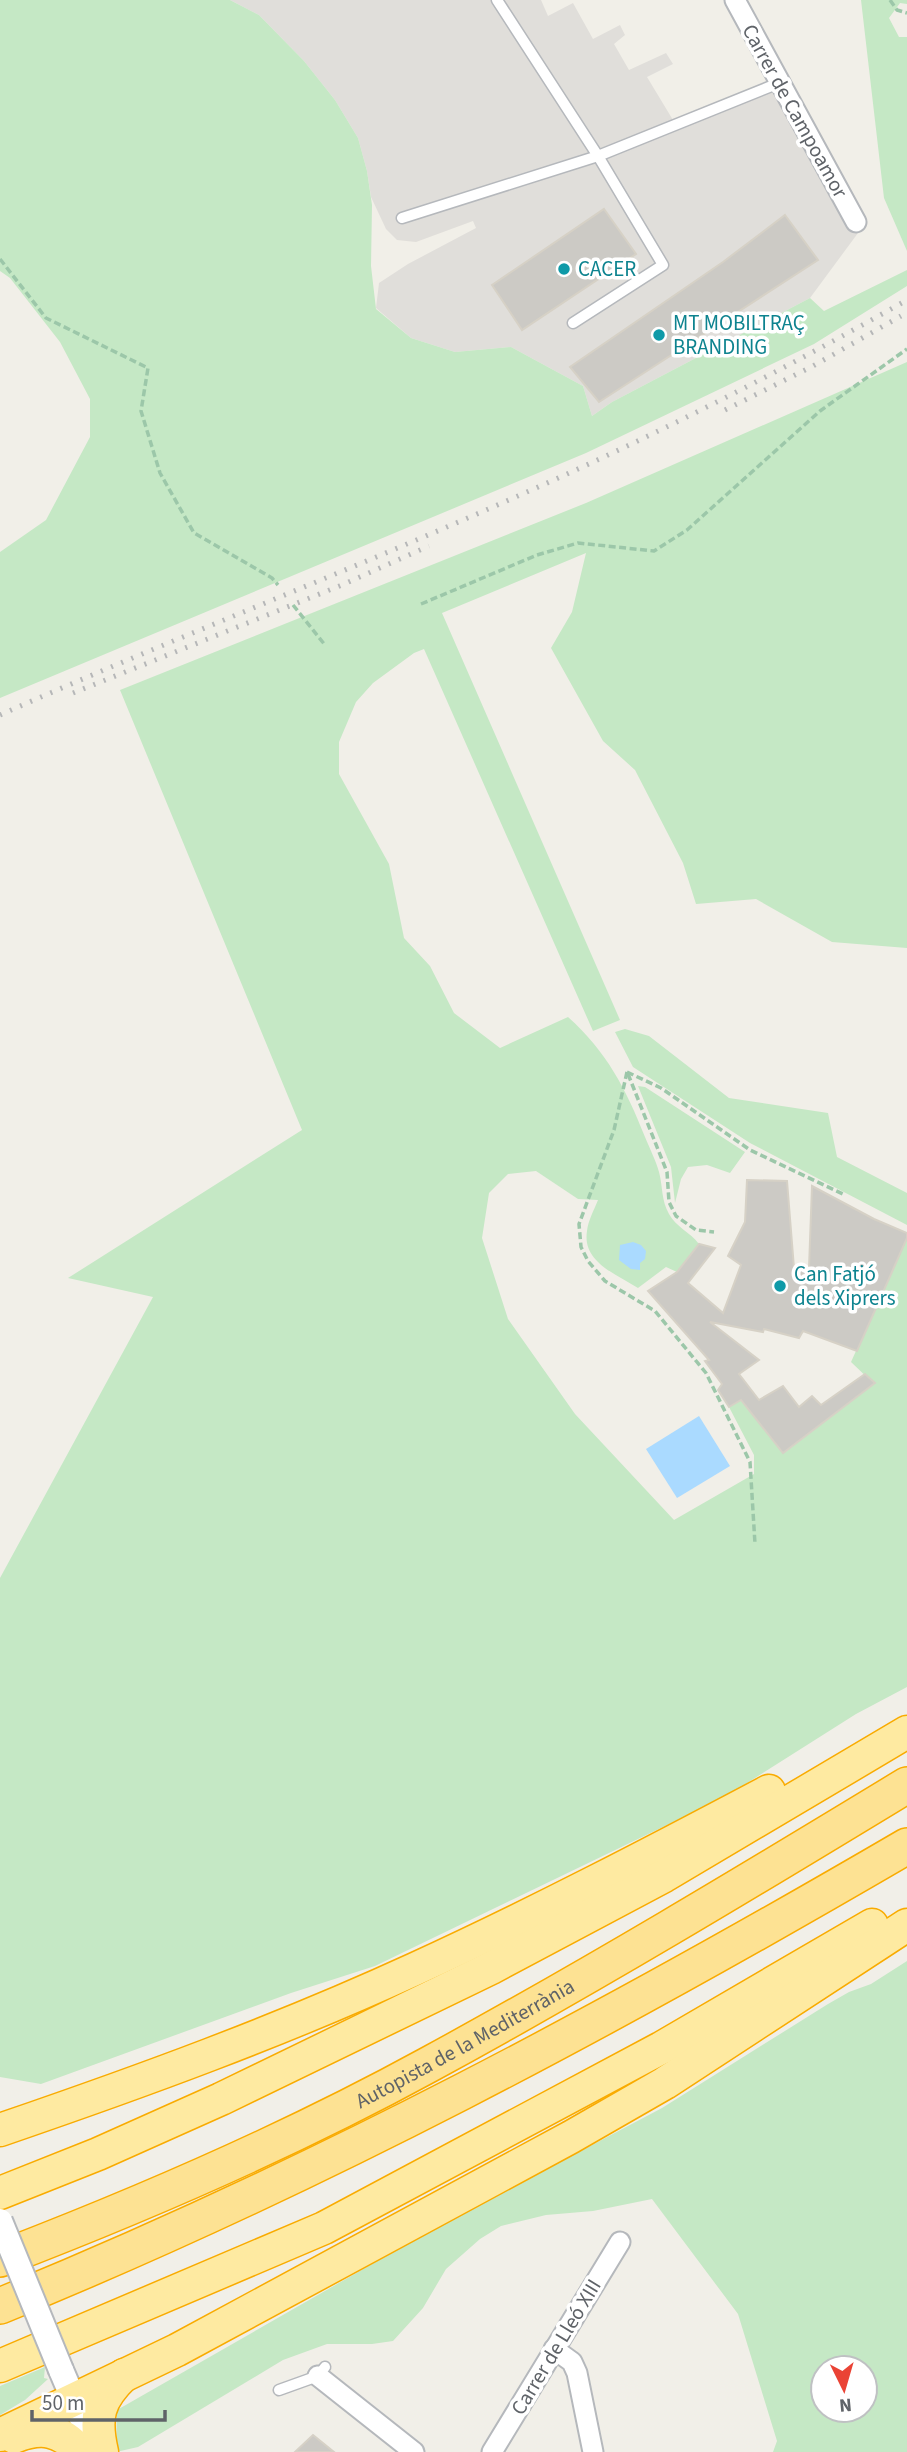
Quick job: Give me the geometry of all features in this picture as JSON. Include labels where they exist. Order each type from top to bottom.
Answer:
[{"type":"highway","points":[[0,2130],[235,2045],[414,1970],[632,1864],[794,1777],[907,1725]]},
{"type":"highway","points":[[0,2193],[98,2154],[233,2094],[491,1968],[664,1876],[907,1732]]},
{"type":"highway","name":"Autopista de la Mediterrània","points":[[0,2259],[244,2156],[428,2065],[907,1785]]},
{"type":"highway","name":"Autopista de la Mediterrània","points":[[0,2306],[114,2260],[400,2125],[520,2063],[907,1846]]},
{"type":"highway","points":[[0,2365],[324,2228],[661,2049],[907,1905]]},
{"type":"highway","points":[[102,2452],[98,2433],[100,2408],[111,2387],[132,2371],[177,2350],[436,2212],[665,2083],[907,1925]]},
{"type":"highway","points":[[0,2150],[152,2089],[235,2045]]},
{"type":"highway","points":[[0,2237],[118,2190],[276,2120],[428,2065]]},
{"type":"highway","points":[[0,2109],[61,2099],[149,2078]]},
{"type":"highway","points":[[0,2435],[76,2378],[93,2378],[132,2371]]},
{"type":"highway","points":[[0,2425],[50,2388],[67,2384]]},
{"type":"highway","points":[[0,2442],[28,2431],[48,2430],[65,2437],[80,2452]]},
{"type":"street","name":"Carrer de Campoamor","points":[[734,0],[856,222]]},
{"type":"street","points":[[0,2221],[96,2452]]},
{"type":"street","name":"Carrer de Lleó XIII","points":[[492,2452],[620,2242]]},
{"type":"street","points":[[554,2349],[572,2362],[577,2373],[593,2452]]},
{"type":"street","points":[[322,2372],[414,2452]]},
{"type":"lane","points":[[497,0],[598,156],[663,265],[573,323]]},
{"type":"lane","points":[[402,218],[598,156],[779,83]]},
{"type":"lane","points":[[279,2390],[322,2372]]},
{"type":"path","points":[[890,0],[897,10],[907,13]]},
{"type":"path","points":[[0,258],[46,318],[148,368],[141,411],[160,473],[194,533],[272,578],[278,585]]},
{"type":"path","points":[[421,604],[537,555],[578,543],[654,551],[687,530],[820,411],[907,349]]},
{"type":"path","points":[[293,605],[325,645]]},
{"type":"path","points":[[627,1072],[661,1088],[750,1150],[845,1195]]},
{"type":"path","points":[[627,1072],[667,1172],[669,1202],[676,1216],[696,1230],[714,1232]]},
{"type":"path","points":[[627,1072],[614,1130],[579,1224],[581,1247],[588,1261],[605,1281],[655,1311],[706,1373],[750,1462],[755,1545]]},
{"type":"shaded area","points":[[230,0],[541,0],[548,16],[573,3],[593,39],[620,25],[625,35],[614,44],[629,70],[666,53],[673,64],[647,77],[676,125],[779,84],[856,222],[858,233],[810,298],[612,402],[592,416],[583,386],[511,347],[455,352],[411,338],[376,308],[379,283],[408,264],[476,228],[473,221],[416,242],[397,240],[386,229],[371,197],[358,138],[335,100],[304,61],[259,15]]},
{"type":"green space","points":[[0,0],[230,0],[259,15],[304,61],[335,100],[358,138],[372,205],[371,266],[376,309],[411,338],[455,352],[511,347],[583,386],[592,416],[612,402],[810,298],[824,311],[907,270],[907,286],[814,344],[586,453],[0,698],[0,552],[46,520],[90,437],[90,399],[60,342],[10,278],[0,271]]},
{"type":"green space","points":[[861,0],[907,0],[907,4],[900,3],[889,18],[899,37],[907,37],[907,251],[884,198]]},
{"type":"green space","points":[[907,362],[907,948],[832,942],[756,899],[696,904],[683,863],[635,770],[603,741],[551,648],[572,612],[586,553],[442,613],[620,1020],[593,1031],[424,649],[414,653],[373,683],[356,702],[339,742],[339,774],[389,864],[404,938],[430,966],[454,1013],[500,1048],[568,1017],[582,1030],[614,1072],[630,1103],[656,1164],[669,1214],[699,1244],[677,1272],[666,1267],[638,1288],[602,1266],[590,1251],[587,1242],[588,1227],[598,1200],[578,1199],[536,1171],[508,1174],[489,1193],[482,1238],[508,1319],[575,1414],[674,1520],[754,1474],[754,1455],[729,1407],[741,1400],[784,1453],[874,1384],[851,1362],[907,1238],[907,1687],[856,1714],[725,1797],[375,1966],[291,1993],[41,2084],[0,2077],[0,1578],[153,1297],[68,1278],[302,1130],[120,690],[586,503]]},
{"type":"green space","points":[[625,1029],[649,1036],[729,1098],[828,1113],[837,1157],[907,1193],[907,1225],[750,1143],[633,1067],[615,1032]]},
{"type":"green space","points":[[638,1086],[645,1087],[745,1152],[730,1173],[707,1165],[688,1167],[681,1179],[675,1203],[671,1167]]},
{"type":"green space","points":[[907,1961],[907,2452],[773,2452],[777,2441],[738,2314],[652,2199],[593,2211],[546,2215],[501,2226],[480,2239],[446,2269],[423,2308],[393,2341],[327,2344],[283,2360],[138,2447],[116,2452],[117,2410],[435,2228],[662,2108],[849,1992],[871,1984]]},
{"type":"green space","points":[[45,2367],[44,2378],[48,2379],[25,2400],[0,2415],[0,2386]]},
{"type":"water","points":[[633,1242],[646,1251],[645,1259],[640,1263],[640,1270],[631,1269],[619,1260],[620,1245]]},
{"type":"water","points":[[699,1416],[730,1466],[677,1498],[646,1449]]},
{"type":"building","name":"CACER","points":[[604,209],[636,254],[522,330],[492,285]]},
{"type":"building","name":"MT MOBILTRAÇ BRANDING","points":[[785,215],[818,260],[599,402],[570,367],[723,262]]},
{"type":"building","points":[[747,1180],[787,1181],[794,1268],[809,1268],[812,1186],[907,1233],[857,1351],[803,1331],[799,1338],[764,1329],[763,1332],[710,1322],[759,1360],[739,1374],[759,1400],[783,1386],[799,1407],[812,1396],[821,1405],[865,1374],[875,1383],[783,1453],[741,1400],[729,1407],[718,1390],[722,1384],[705,1361],[709,1360],[648,1291],[677,1272],[699,1244],[715,1248],[688,1283],[723,1313],[741,1265],[728,1256],[745,1222]]},
{"type":"building","points":[[313,2435],[334,2452],[295,2452]]},
{"type":"railway","points":[[0,715],[561,477],[711,405],[907,300]]},
{"type":"railway","points":[[725,410],[813,366],[901,316]]},
{"type":"railway","points":[[73,693],[342,585],[429,546]]},
{"type":"place","name":"CACER","points":[[564,269]]},
{"type":"place","name":"MT MOBILTRAÇ BRANDING","points":[[659,335]]},
{"type":"place","name":"Can Fatjó dels Xiprers","points":[[780,1286]]}]
